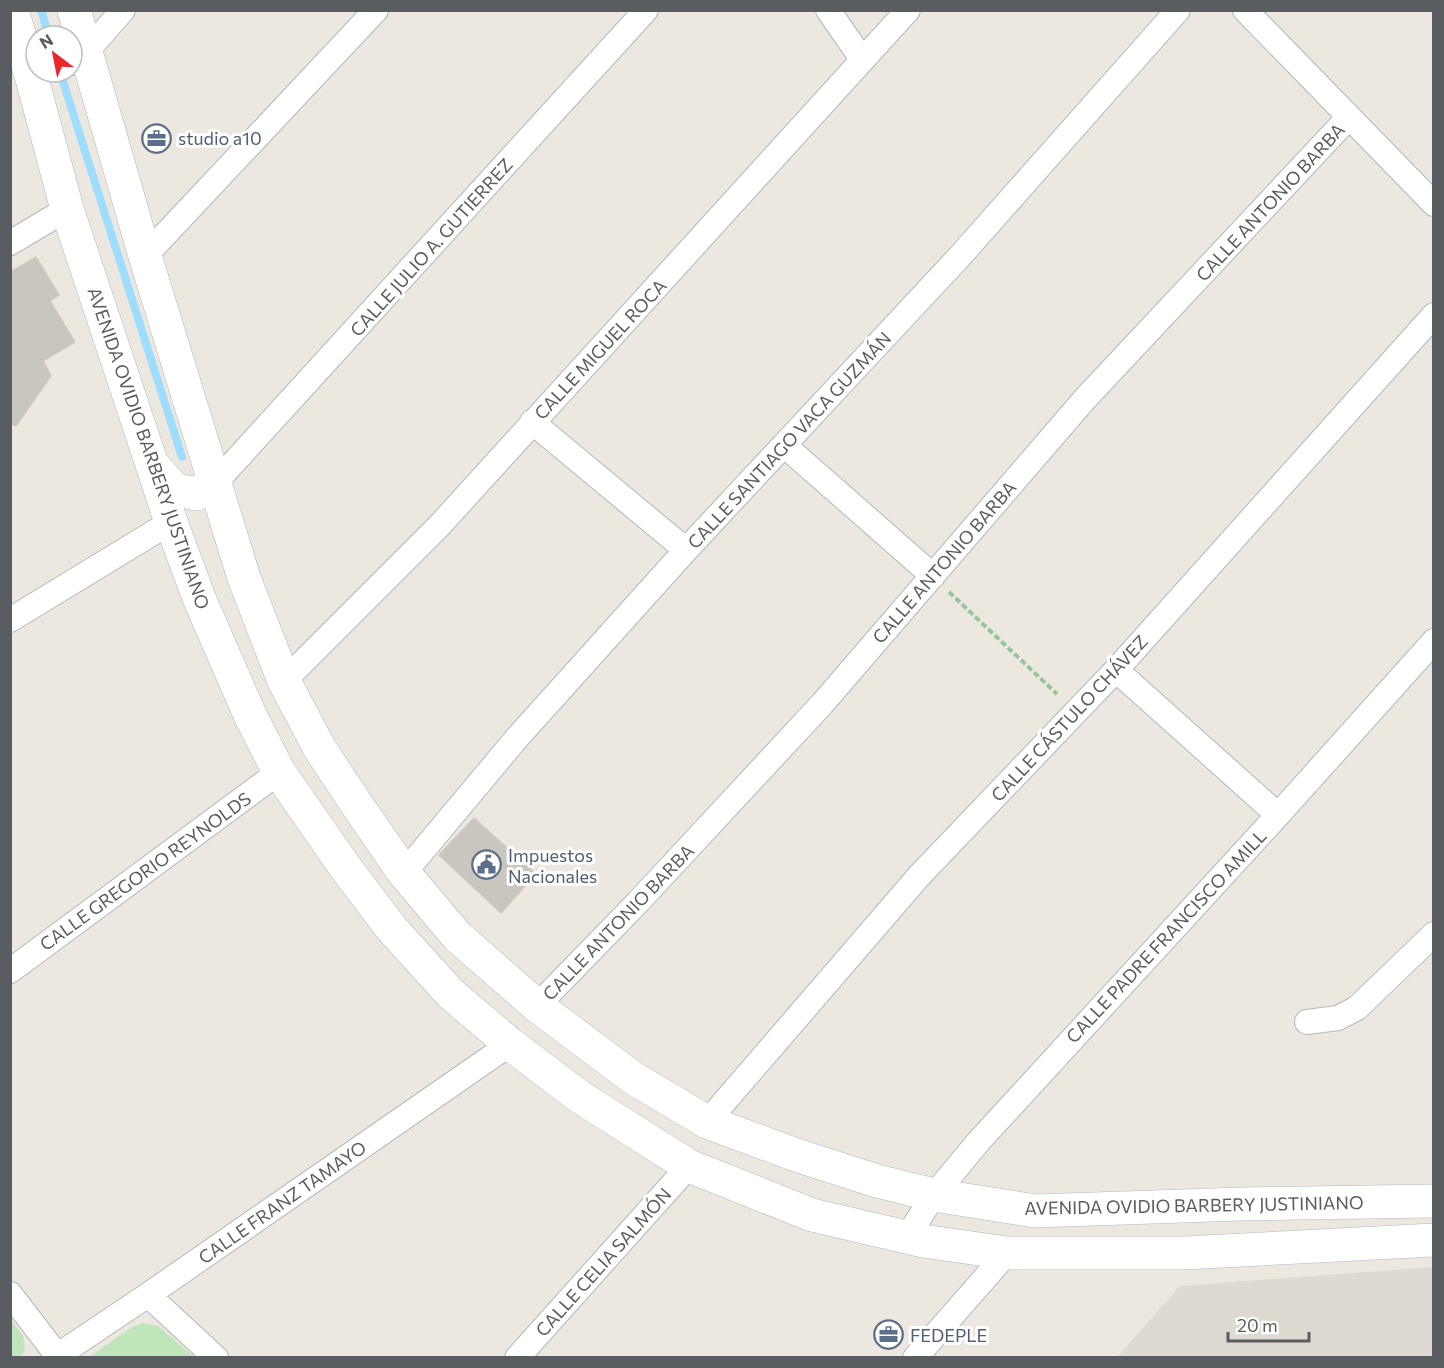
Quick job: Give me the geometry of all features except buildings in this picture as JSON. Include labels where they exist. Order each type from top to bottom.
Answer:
[{"type":"street","name":"AVENIDA OVIDIO BARBERY JUSTINIANO","points":[[12,10],[24,35]]},
{"type":"street","points":[[84,52],[123,10]]},
{"type":"street","points":[[145,256],[376,10]]},
{"type":"street","name":"CALLE JULIO A. GUTIERREZ","points":[[216,482],[646,10]]},
{"type":"street","points":[[828,10],[862,59]]},
{"type":"street","name":"CALLE MIGUEL ROCA","points":[[284,681],[439,526],[908,10]]},
{"type":"street","name":"CALLE SANTIAGO VACA GUZMÁN","points":[[404,873],[516,739],[686,550],[961,255],[1178,10]]},
{"type":"street","points":[[1245,10],[1434,204]]},
{"type":"street","name":"AVENIDA OVIDIO BARBERY JUSTINIANO","points":[[84,72],[145,256],[244,578],[284,681],[320,749],[404,873],[457,936],[537,1006],[633,1078],[707,1122],[799,1156],[878,1181],[934,1195],[1035,1211],[1241,1204],[1434,1201]]},
{"type":"street","name":"AVENIDA OVIDIO BARBERY JUSTINIANO","points":[[45,84],[67,209],[171,522],[204,609],[250,715],[279,772],[345,867],[392,929],[451,994],[510,1044],[580,1096],[689,1166],[812,1215],[907,1237],[1007,1252],[1184,1253],[1434,1240]]},
{"type":"street","name":"CALLE ANTONIO BARBA","points":[[537,1006],[639,901],[822,704],[1084,400],[1349,117]]},
{"type":"street","points":[[10,243],[67,209]]},
{"type":"street","name":"CALLE CÁSTULO CHÁVEZ","points":[[707,1122],[919,876],[1116,670],[1434,315]]},
{"type":"street","points":[[532,422],[686,550]]},
{"type":"street","points":[[784,445],[933,576]]},
{"type":"street","points":[[152,464],[174,489],[196,494],[216,482]]},
{"type":"street","points":[[10,620],[189,512],[212,516],[231,532]]},
{"type":"street","name":"CALLE PADRE FRANCISCO AMILL","points":[[907,1237],[934,1195],[979,1141],[1434,641]]},
{"type":"street","points":[[1116,670],[1278,815]]},
{"type":"street","name":"CALLE GREGORIO REYNOLDS","points":[[10,971],[279,772]]},
{"type":"street","points":[[1308,1022],[1338,1018],[1357,1008],[1434,934]]},
{"type":"street","name":"CALLE FRANZ TAMAYO","points":[[55,1356],[148,1295],[510,1044]]},
{"type":"street","name":"CALLE CELIA SALMÓN","points":[[517,1358],[689,1166]]},
{"type":"street","points":[[915,1358],[1007,1252]]},
{"type":"street","points":[[10,1294],[55,1356]]},
{"type":"street","points":[[148,1295],[216,1358]]},
{"type":"path","points":[[933,576],[1075,711]]},
{"type":"shaded area","points":[[1433,1267],[1433,1357],[1117,1357],[1180,1286]]},
{"type":"green space","points":[[10,1319],[23,1336],[25,1350],[20,1357],[11,1357]]},
{"type":"green space","points":[[143,1323],[158,1326],[194,1357],[89,1357],[132,1327]]},
{"type":"waterway","points":[[41,10],[45,24]]},
{"type":"waterway","points":[[64,84],[182,457]]},
{"type":"place","name":"studio a10","points":[[157,138]]},
{"type":"place","name":"Impuestos Nacionales","points":[[487,865]]},
{"type":"place","name":"FEDEPLE","points":[[889,1335]]}]
